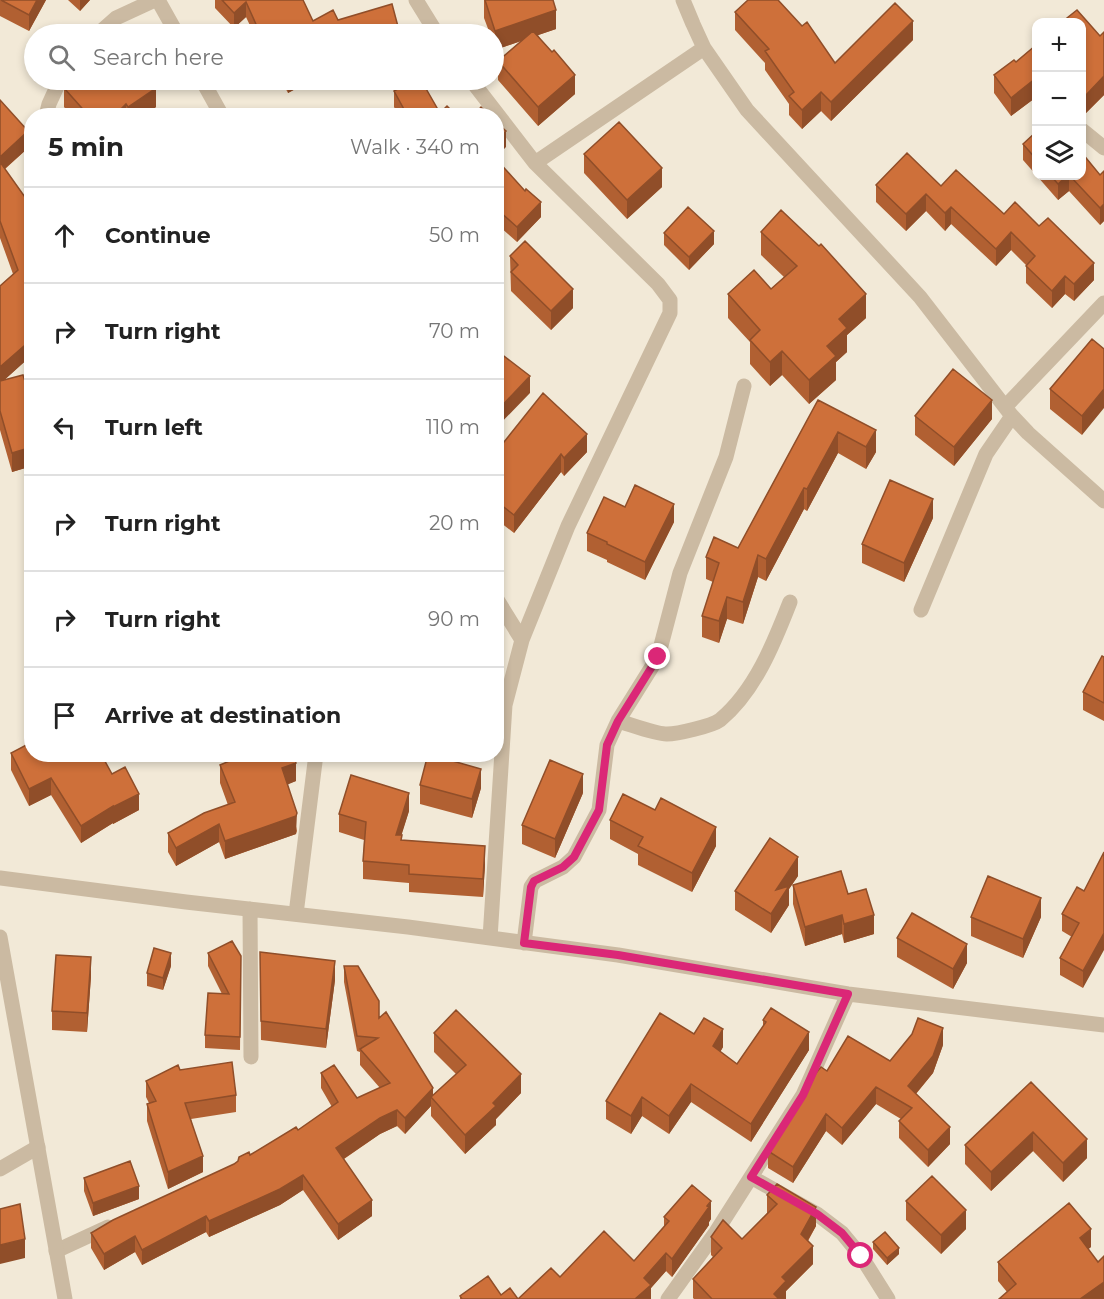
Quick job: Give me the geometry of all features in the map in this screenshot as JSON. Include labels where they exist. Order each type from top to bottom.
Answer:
[{"type":"street","points":[[109,24],[116,18],[157,0],[171,24]]},
{"type":"street","points":[[416,0],[431,24]]},
{"type":"street","points":[[683,0],[704,48],[747,110],[920,297],[1028,434],[1104,501]]},
{"type":"street","points":[[535,163],[704,48]]},
{"type":"street","points":[[48,108],[55,90]]},
{"type":"street","points":[[208,90],[218,108]]},
{"type":"street","points":[[479,90],[493,108]]},
{"type":"street","points":[[504,123],[535,163],[658,284],[670,300],[670,314],[568,526],[522,640],[505,705],[504,720]]},
{"type":"street","points":[[1086,133],[1104,148]]},
{"type":"street","points":[[921,610],[986,454],[1008,411],[1104,303]]},
{"type":"street","points":[[524,943],[531,887],[534,881],[563,867],[574,857],[599,810],[607,745],[618,721],[658,657],[680,573],[726,458],[744,386]]},
{"type":"street","points":[[618,721],[665,735],[718,721],[739,700],[757,676],[790,602]]},
{"type":"street","points":[[504,611],[522,640]]},
{"type":"street","points":[[296,914],[315,762]]},
{"type":"street","points":[[489,938],[501,762]]},
{"type":"street","points":[[0,878],[408,927],[618,955],[848,994],[1104,1025]]},
{"type":"street","points":[[250,909],[251,1056]]},
{"type":"street","points":[[0,937],[65,1299]]},
{"type":"street","points":[[668,1299],[716,1232],[803,1095],[848,994]]},
{"type":"street","points":[[0,1168],[38,1147]]},
{"type":"street","points":[[751,1177],[817,1214],[842,1233],[861,1256],[888,1299]]},
{"type":"street","points":[[56,1251],[119,1222]]},
{"type":"building","points":[[1,0],[37,0],[29,15]]},
{"type":"building","points":[[222,0],[303,0],[313,21],[333,10],[338,20],[392,4],[397,24],[256,24],[246,2],[234,13]]},
{"type":"building","points":[[485,0],[553,0],[556,10],[504,28],[504,24],[493,24]]},
{"type":"building","points":[[748,0],[778,0],[802,26],[807,22],[835,63],[895,3],[913,21],[831,102],[821,92],[802,110],[789,96],[794,92],[765,51],[769,49],[735,12]]},
{"type":"building","points":[[1077,10],[1084,18],[1067,18]]},
{"type":"building","points":[[1086,20],[1100,36],[1104,32],[1104,76],[1086,95]]},
{"type":"building","points":[[533,31],[552,52],[554,50],[575,75],[538,107],[504,68],[504,56]]},
{"type":"building","points":[[1032,48],[1032,81],[1011,98],[994,75],[1014,60],[1016,62]]},
{"type":"building","points":[[66,90],[153,90],[128,107],[126,104],[122,108],[82,108]]},
{"type":"building","points":[[427,90],[437,108],[403,108],[394,91]]},
{"type":"building","points":[[0,100],[24,127],[24,135],[0,157]]},
{"type":"building","points":[[619,122],[662,168],[627,200],[584,154]]},
{"type":"building","points":[[1032,136],[1032,154],[1023,144]]},
{"type":"building","points":[[907,153],[941,186],[956,170],[1004,214],[1015,202],[1039,226],[1048,218],[1094,263],[1074,284],[1065,276],[1052,291],[1026,266],[1035,256],[1011,232],[996,249],[951,207],[945,213],[926,194],[906,214],[876,185]]},
{"type":"building","points":[[1086,158],[1100,175],[1104,171],[1104,204],[1100,208],[1074,180],[1086,180]]},
{"type":"building","points":[[0,162],[24,196],[24,346],[0,367],[0,286],[18,270],[0,221]]},
{"type":"building","points":[[504,168],[525,191],[526,189],[541,202],[517,227],[504,216]]},
{"type":"building","points":[[688,207],[714,231],[689,257],[664,233]]},
{"type":"building","points":[[781,210],[819,246],[821,244],[866,294],[839,319],[847,328],[827,346],[836,356],[809,380],[782,351],[770,362],[750,340],[760,330],[728,294],[754,270],[771,289],[797,266],[761,232]]},
{"type":"building","points":[[525,241],[573,289],[551,311],[511,272],[518,265],[510,256]]},
{"type":"building","points":[[1092,339],[1104,349],[1104,389],[1082,416],[1050,389]]},
{"type":"building","points":[[504,356],[530,376],[504,404]]},
{"type":"building","points":[[953,369],[992,400],[954,447],[915,416]]},
{"type":"building","points":[[23,375],[24,378],[24,449],[12,453],[0,411],[0,381]]},
{"type":"building","points":[[543,393],[587,434],[564,458],[561,454],[514,515],[504,507],[504,442]]},
{"type":"building","points":[[818,400],[876,430],[866,447],[838,432],[807,489],[804,488],[766,559],[758,555],[743,602],[727,597],[719,621],[702,616],[719,563],[706,557],[714,537],[738,548]]},
{"type":"building","points":[[890,480],[933,499],[904,563],[862,544]]},
{"type":"building","points":[[635,485],[674,504],[645,562],[587,533],[604,497],[625,507]]},
{"type":"building","points":[[1102,656],[1104,657],[1104,703],[1083,692]]},
{"type":"building","points":[[24,746],[24,762],[105,762],[112,774],[125,767],[139,794],[113,806],[81,826],[51,778],[29,789],[11,753]]},
{"type":"building","points":[[550,760],[583,774],[555,839],[522,825]]},
{"type":"building","points":[[227,762],[296,762],[282,768],[296,816],[225,841],[219,824],[176,848],[168,833],[204,813],[235,802],[220,765]]},
{"type":"building","points":[[426,762],[456,762],[481,769],[472,799],[420,785]]},
{"type":"building","points":[[351,775],[409,793],[396,835],[402,835],[401,840],[485,846],[483,879],[409,874],[409,865],[363,861],[366,822],[339,814]]},
{"type":"building","points":[[623,794],[655,810],[661,798],[716,827],[692,873],[638,846],[643,837],[610,820]]},
{"type":"building","points":[[770,838],[798,857],[776,890],[789,886],[771,914],[735,891]]},
{"type":"building","points":[[1104,852],[1104,933],[1083,971],[1060,958],[1079,923],[1062,914],[1077,887],[1084,891]]},
{"type":"building","points":[[841,871],[848,894],[866,889],[874,915],[844,924],[842,915],[805,927],[793,885]]},
{"type":"building","points":[[988,876],[1041,898],[1023,939],[971,917]]},
{"type":"building","points":[[912,913],[967,944],[953,969],[897,938]]},
{"type":"building","points":[[232,941],[241,956],[240,1037],[205,1035],[208,993],[229,994],[208,953]]},
{"type":"building","points":[[154,948],[171,953],[163,978],[147,973]]},
{"type":"building","points":[[260,952],[335,961],[326,1029],[261,1021]]},
{"type":"building","points":[[56,955],[91,957],[87,1013],[52,1011]]},
{"type":"building","points":[[344,966],[358,966],[379,1001],[379,1018],[386,1012],[433,1088],[405,1118],[397,1110],[380,1118],[336,1148],[372,1200],[338,1224],[303,1175],[280,1189],[209,1221],[206,1216],[142,1250],[135,1236],[104,1254],[91,1233],[113,1220],[234,1164],[239,1157],[249,1152],[250,1155],[296,1127],[298,1130],[338,1102],[321,1073],[334,1065],[357,1098],[390,1083],[360,1049],[378,1038],[357,1036]]},
{"type":"building","points":[[771,1008],[809,1032],[751,1124],[691,1084],[669,1116],[642,1097],[631,1116],[606,1101],[660,1013],[694,1034],[704,1018],[723,1029],[713,1046],[737,1064],[766,1022],[763,1020]]},
{"type":"building","points":[[456,1010],[521,1074],[493,1103],[496,1106],[465,1135],[431,1097],[466,1065],[434,1033]]},
{"type":"building","points":[[918,1018],[943,1028],[933,1056],[908,1086],[950,1127],[928,1150],[899,1121],[912,1108],[876,1087],[842,1128],[826,1114],[793,1167],[768,1151],[816,1073],[821,1067],[827,1071],[848,1036],[890,1061],[912,1034]]},
{"type":"building","points":[[232,1062],[236,1095],[185,1103],[203,1156],[168,1172],[147,1104],[156,1101],[146,1081],[178,1065],[180,1070]]},
{"type":"building","points":[[1031,1082],[1087,1139],[1063,1163],[1033,1132],[991,1172],[965,1145]]},
{"type":"building","points":[[130,1161],[139,1186],[93,1203],[84,1178]]},
{"type":"building","points":[[932,1176],[966,1210],[941,1235],[906,1201]]},
{"type":"building","points":[[777,1184],[816,1207],[801,1234],[813,1246],[782,1277],[786,1281],[774,1294],[779,1299],[712,1299],[693,1279],[722,1248],[711,1237],[723,1220],[742,1239],[777,1204],[767,1195]]},
{"type":"building","points":[[692,1185],[711,1201],[672,1259],[666,1253],[644,1278],[651,1285],[635,1299],[518,1299],[551,1268],[560,1277],[604,1231],[634,1261],[669,1221],[664,1217]]},
{"type":"building","points":[[1069,1203],[1091,1229],[1080,1238],[1098,1262],[1104,1256],[1104,1282],[1080,1299],[999,1299],[1016,1284],[998,1262]]},
{"type":"building","points":[[20,1204],[25,1239],[0,1245],[0,1209]]},
{"type":"building","points":[[885,1232],[899,1248],[887,1258],[873,1242]]},
{"type":"building","points":[[488,1276],[501,1295],[510,1288],[518,1299],[462,1299],[460,1296]]},
{"type":"route","points":[[658,657],[618,721],[607,745],[599,810],[574,857],[563,867],[534,881],[531,887],[524,943],[618,955],[848,994],[803,1095],[751,1177],[817,1214],[842,1233],[861,1256]]}]
